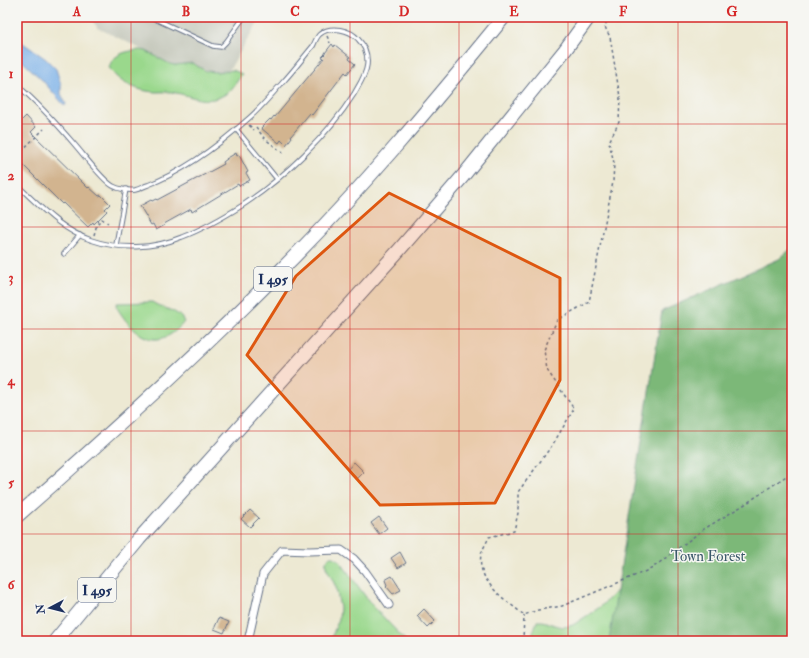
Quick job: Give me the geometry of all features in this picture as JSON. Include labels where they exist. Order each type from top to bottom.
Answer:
[{"type":"highway","name":"I 495","points":[[17,516],[181,368],[282,269],[354,193],[406,135],[504,17]]},
{"type":"highway","name":"I 495","points":[[55,641],[138,539],[400,249],[458,181],[565,50],[589,17]]},
{"type":"street","points":[[248,641],[263,574],[282,550],[309,552],[341,550],[354,559],[365,571],[389,605]]},
{"type":"lane","points":[[151,17],[214,46],[221,47],[244,17]]},
{"type":"lane","points":[[17,85],[68,136],[105,180],[113,186],[135,190],[168,176],[200,157],[236,129],[250,117],[284,81],[314,44],[320,34],[331,30],[343,30],[355,36],[366,50],[368,63],[364,74],[348,104],[304,155],[244,204],[182,237],[149,246],[129,247],[92,240],[72,232],[58,222],[17,185]]},
{"type":"lane","points":[[236,129],[276,179]]},
{"type":"lane","points":[[116,245],[126,189]]},
{"type":"lane","points":[[64,254],[80,235]]},
{"type":"path","points":[[524,615],[490,586],[481,570],[482,552],[489,537],[514,531],[518,513],[518,492],[553,444],[574,409],[547,370],[544,350],[557,320],[590,302],[613,182],[614,163],[609,142],[619,122],[620,97],[610,37],[605,27],[610,17]]},
{"type":"path","points":[[327,36],[330,44]]},
{"type":"path","points":[[248,123],[254,130]]},
{"type":"path","points":[[256,127],[264,138],[283,153]]},
{"type":"path","points":[[17,155],[44,129]]},
{"type":"path","points":[[94,235],[97,224],[102,219],[108,223]]},
{"type":"path","points":[[524,615],[538,610],[562,606],[651,569],[704,529],[747,504],[792,472]]},
{"type":"path","points":[[523,641],[524,615]]},
{"type":"highlighted area","points":[[389,193],[560,278],[560,380],[495,503],[380,505],[247,355],[296,276]]},
{"type":"shaded area","points":[[89,17],[261,17],[219,87],[98,28]]},
{"type":"green space","points":[[140,50],[146,51],[170,64],[175,65],[192,63],[206,71],[216,72],[233,70],[242,74],[227,93],[217,98],[205,100],[171,92],[150,92],[130,86],[123,82],[117,78],[109,67],[111,62],[118,56],[126,52]]},
{"type":"green space","name":"Town Forest","points":[[792,248],[792,641],[609,641],[662,311],[779,259]]},
{"type":"green space","points":[[152,302],[175,312],[184,322],[174,332],[164,338],[155,339],[138,333],[116,306],[117,303]]},
{"type":"green space","points":[[329,557],[334,557],[339,560],[371,604],[406,641],[330,641],[339,619],[340,608],[336,587],[326,567],[326,562]]},
{"type":"green space","points":[[620,588],[630,641],[530,641],[537,621],[562,627],[573,625],[600,607]]},
{"type":"water","points":[[17,39],[46,59],[56,69],[61,85],[61,94],[66,104],[65,106],[43,81],[17,56]]},
{"type":"building","points":[[332,44],[334,47],[335,45],[350,57],[349,59],[355,64],[347,74],[345,72],[312,115],[310,113],[291,136],[292,137],[286,145],[281,140],[279,143],[261,128],[270,119],[271,120],[274,116],[275,117],[324,58],[322,57]]},
{"type":"building","points":[[26,116],[36,127],[31,132],[88,188],[89,187],[99,196],[101,195],[110,204],[105,209],[107,211],[94,224],[93,222],[88,227],[63,203],[62,204],[17,159],[17,125]]},
{"type":"building","points":[[236,153],[237,156],[239,155],[248,172],[246,173],[250,180],[239,186],[238,184],[192,212],[191,209],[156,230],[153,224],[151,225],[140,206],[151,200],[157,200],[224,164],[223,162],[226,159]]},
{"type":"building","points":[[354,462],[364,472],[357,479],[347,470]]},
{"type":"building","points":[[250,510],[259,518],[250,527],[241,519]]},
{"type":"building","points":[[379,517],[387,528],[379,534],[371,523]]},
{"type":"building","points":[[400,552],[406,563],[398,568],[391,558]]},
{"type":"building","points":[[392,576],[401,590],[393,594],[386,586],[385,580]]},
{"type":"building","points":[[424,609],[435,621],[428,628],[417,616]]},
{"type":"building","points":[[219,618],[229,622],[224,633],[214,629]]}]
